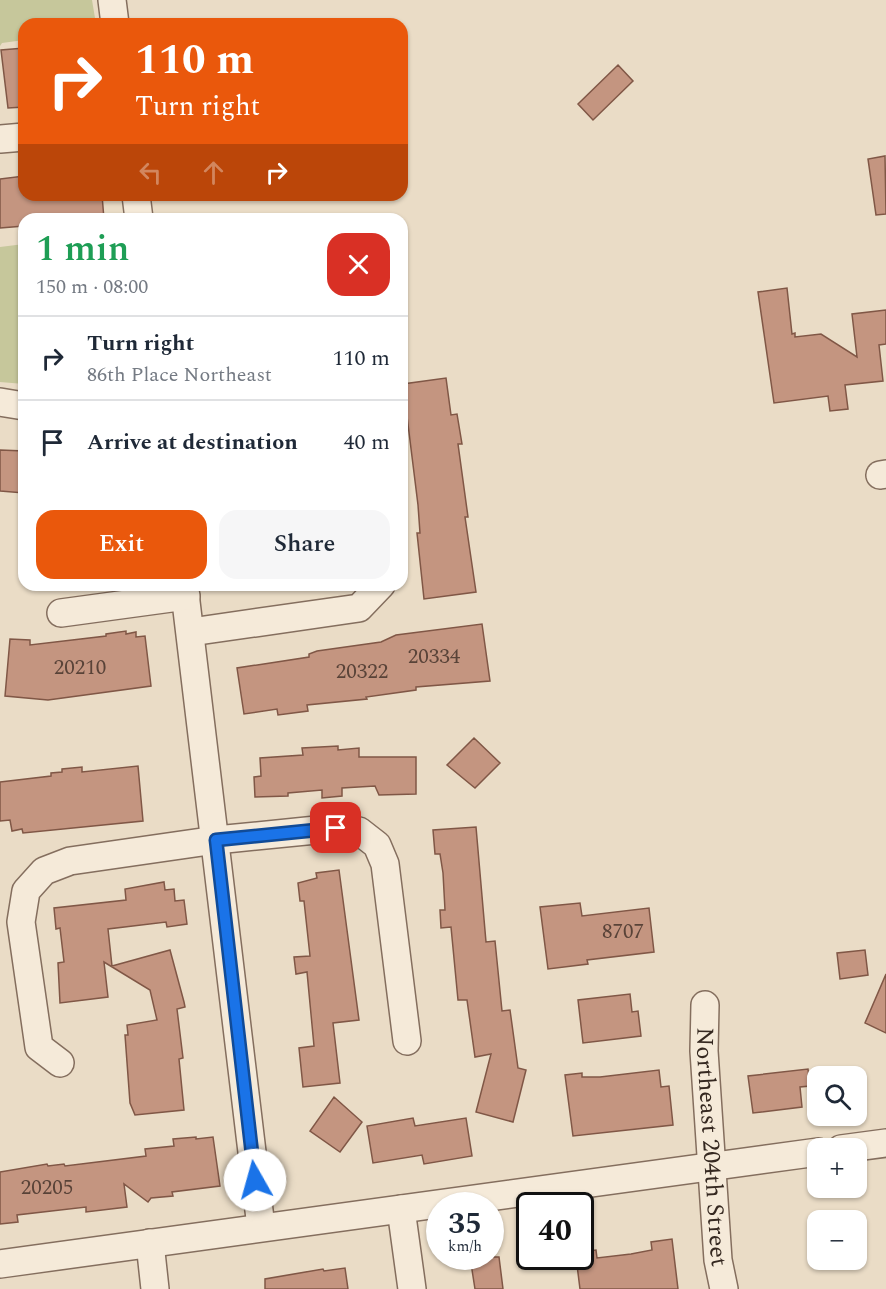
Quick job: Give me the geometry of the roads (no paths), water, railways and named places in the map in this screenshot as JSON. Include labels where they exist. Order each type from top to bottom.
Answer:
[{"type":"street","points":[[112,0],[114,18]]},
{"type":"street","points":[[0,139],[18,138]]},
{"type":"street","points":[[0,402],[18,405]]},
{"type":"street","points":[[61,614],[180,591]]},
{"type":"street","points":[[185,591],[261,1227]]},
{"type":"street","points":[[191,632],[359,608],[375,591]]},
{"type":"street","points":[[60,1063],[39,1047],[21,922],[26,891],[44,871],[70,861],[216,840],[336,828],[359,831],[377,844],[385,864],[407,1041]]},
{"type":"street","name":"Northeast 204th Street","points":[[705,1005],[704,1051],[711,1167],[718,1260],[724,1289]]},
{"type":"street","points":[[0,1264],[807,1154]]},
{"type":"street","points":[[401,1209],[412,1289]]},
{"type":"street","points":[[150,1243],[155,1289]]}]
